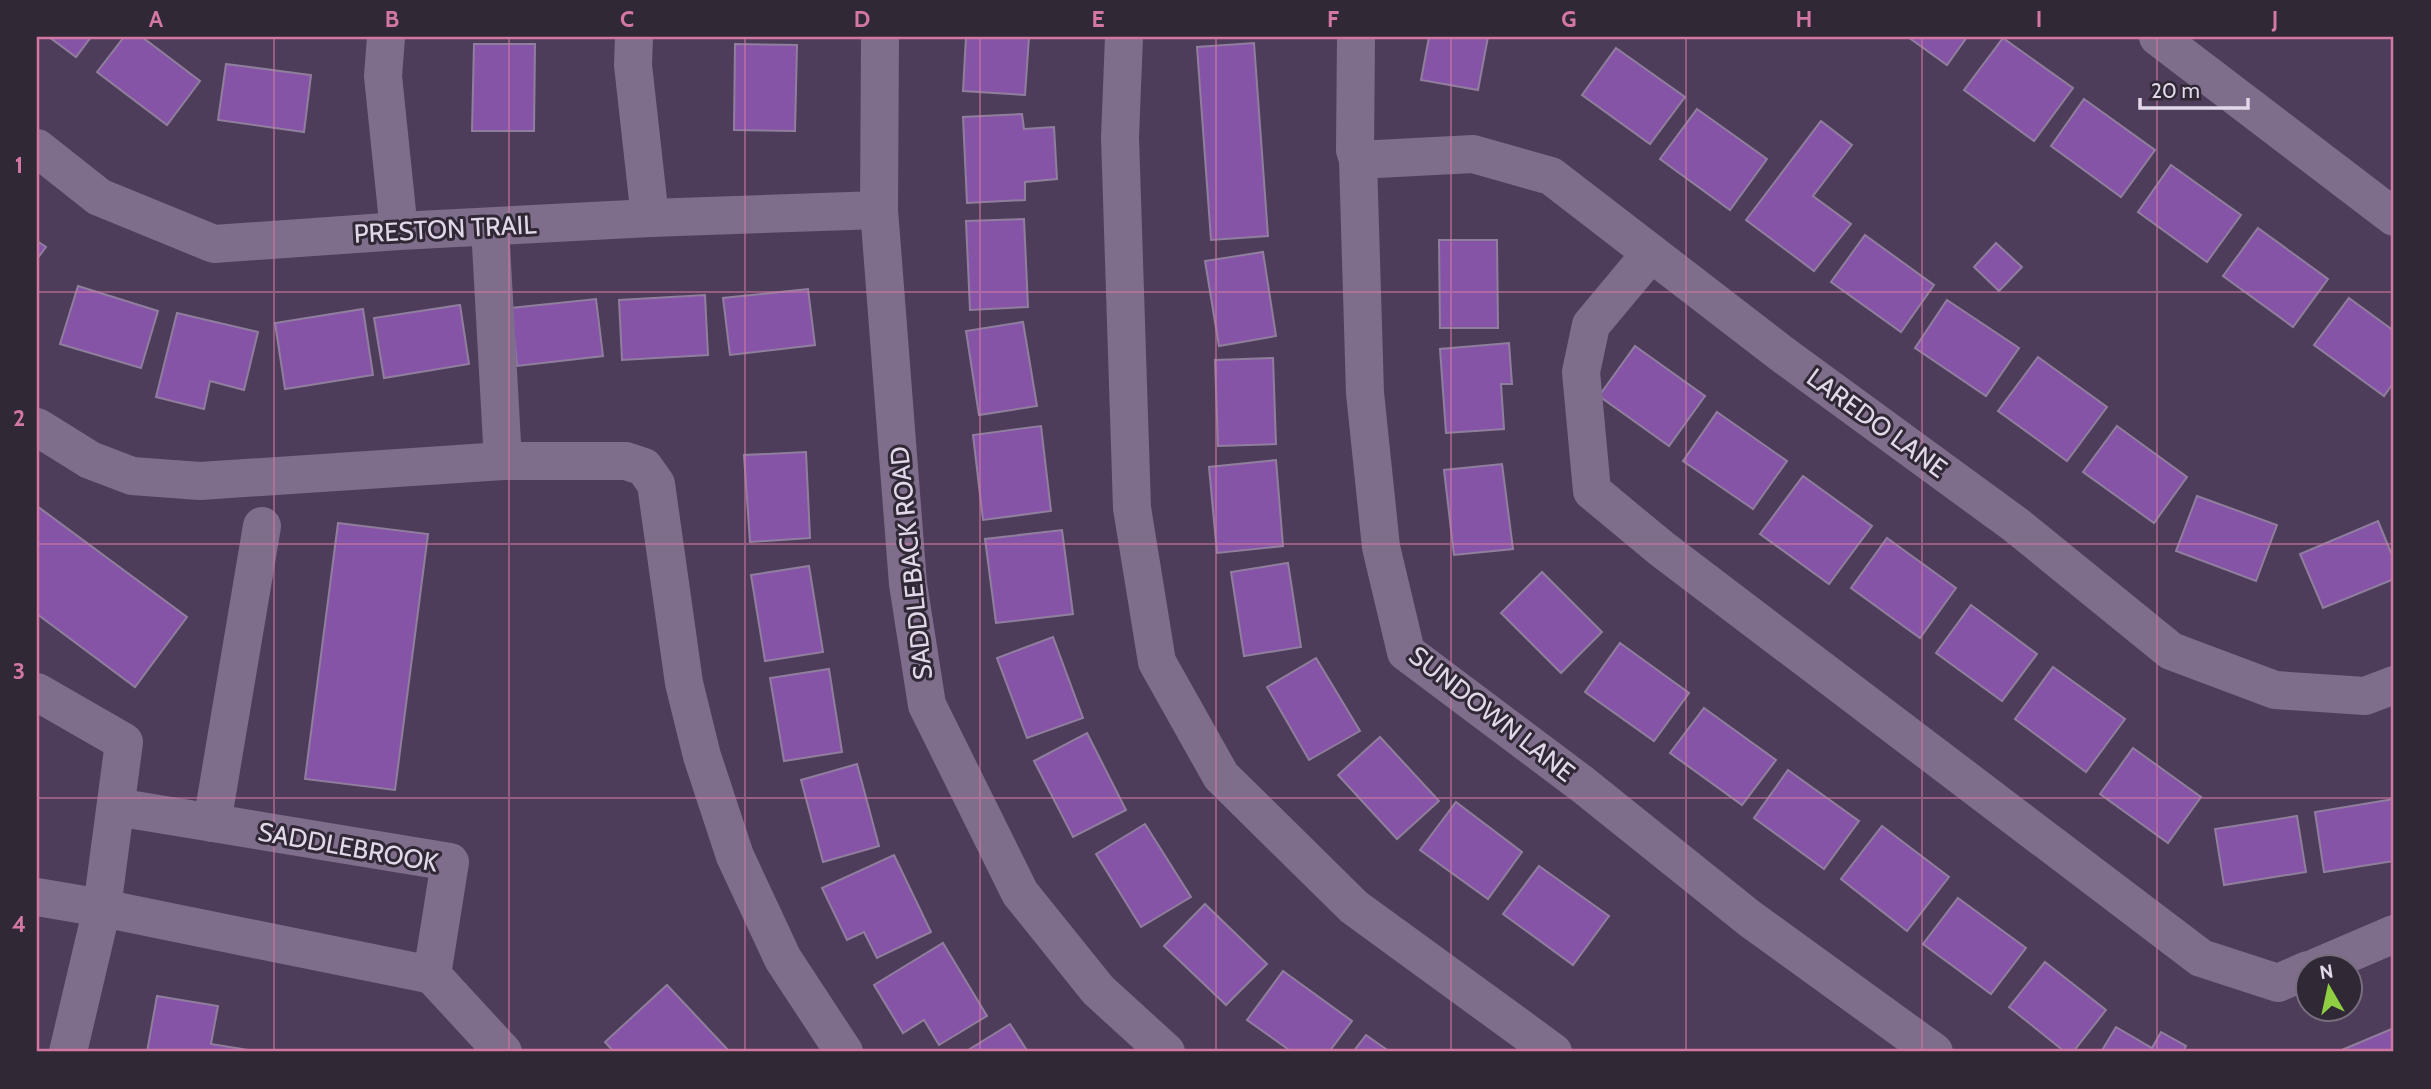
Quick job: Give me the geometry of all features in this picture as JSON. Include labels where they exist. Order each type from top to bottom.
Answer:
[{"type":"street","points":[[386,37],[383,76],[399,231]]},
{"type":"street","points":[[634,37],[633,65],[650,218]]},
{"type":"street","name":"SADDLEBACK ROAD","points":[[880,37],[879,210],[908,584],[927,705],[1020,893],[1098,990],[1166,1052]]},
{"type":"street","points":[[1124,37],[1120,137],[1132,508],[1157,662],[1221,776],[1344,898],[1553,1052]]},
{"type":"street","name":"SUNDOWN LANE","points":[[1356,37],[1355,150],[1358,160],[1366,406],[1381,547],[1406,652],[1582,784],[1749,918],[1934,1052]]},
{"type":"street","points":[[2158,37],[2394,217]]},
{"type":"street","name":"PRESTON TRAIL","points":[[37,148],[99,197],[214,244],[650,218],[879,210]]},
{"type":"street","name":"LAREDO LANE","points":[[1358,160],[1473,154],[1551,176],[1782,354],[2016,524],[2171,651],[2275,690],[2365,696],[2394,685]]},
{"type":"street","points":[[490,227],[503,461]]},
{"type":"street","points":[[1651,253],[1591,325],[1581,372],[1592,491],[1662,549],[2201,958],[2278,983],[2294,976]]},
{"type":"street","points":[[37,427],[90,460],[132,475],[187,480],[503,461],[626,461],[644,467],[656,484],[684,683],[702,756],[731,844],[783,959],[844,1052]]},
{"type":"street","points":[[212,823],[262,526]]},
{"type":"street","points":[[37,692],[124,742],[102,908],[68,1052]]},
{"type":"street","name":"SADDLEBROOK","points":[[116,807],[450,862],[432,975]]},
{"type":"street","points":[[37,897],[432,975],[503,1052]]},
{"type":"street","points":[[2350,953],[2394,934]]},
{"type":"building","points":[[49,37],[91,37],[76,57]]},
{"type":"building","points":[[124,37],[142,37],[200,81],[167,125],[97,72]]},
{"type":"building","points":[[966,37],[1029,37],[1025,95],[963,91]]},
{"type":"building","points":[[1429,37],[1488,37],[1478,90],[1421,80]]},
{"type":"building","points":[[1908,37],[1967,37],[1947,65]]},
{"type":"building","points":[[2003,38],[2073,88],[2034,141],[1964,90]]},
{"type":"building","points":[[1254,43],[1268,236],[1211,240],[1197,47]]},
{"type":"building","points":[[474,44],[535,44],[534,131],[472,131]]},
{"type":"building","points":[[735,44],[797,45],[795,131],[734,130]]},
{"type":"building","points":[[1616,48],[1685,97],[1650,144],[1582,95]]},
{"type":"building","points":[[226,64],[311,75],[304,132],[218,120]]},
{"type":"building","points":[[2084,99],[2155,150],[2121,197],[2051,146]]},
{"type":"building","points":[[1697,109],[1767,159],[1730,210],[1660,159]]},
{"type":"building","points":[[1022,114],[1024,129],[1054,127],[1057,179],[1025,182],[1025,200],[967,203],[963,117]]},
{"type":"building","points":[[1821,121],[1852,145],[1813,196],[1851,224],[1814,271],[1746,220]]},
{"type":"building","points":[[2171,165],[2241,215],[2207,262],[2138,212]]},
{"type":"building","points":[[1024,219],[1028,307],[970,310],[966,221]]},
{"type":"building","points":[[2258,228],[2328,279],[2293,327],[2223,276]]},
{"type":"building","points":[[1865,235],[1934,285],[1901,332],[1831,282]]},
{"type":"building","points":[[1439,240],[1497,240],[1498,328],[1440,328]]},
{"type":"building","points":[[37,241],[46,247],[37,259]]},
{"type":"building","points":[[1996,243],[2022,267],[1999,291],[1974,267]]},
{"type":"building","points":[[1263,252],[1276,336],[1219,346],[1205,261]]},
{"type":"building","points":[[78,286],[158,311],[141,368],[60,344]]},
{"type":"building","points":[[808,289],[815,345],[730,355],[723,298]]},
{"type":"building","points":[[705,295],[708,355],[622,360],[619,300]]},
{"type":"building","points":[[2349,298],[2394,331],[2394,382],[2384,396],[2314,345]]},
{"type":"building","points":[[596,299],[603,356],[517,366],[511,308]]},
{"type":"building","points":[[1947,300],[2019,348],[1986,396],[1915,348]]},
{"type":"building","points":[[460,305],[469,364],[384,378],[374,318]]},
{"type":"building","points":[[363,309],[373,375],[285,389],[275,323]]},
{"type":"building","points":[[177,313],[258,332],[244,390],[210,381],[204,409],[156,397]]},
{"type":"building","points":[[1023,322],[1037,406],[979,415],[966,331]]},
{"type":"building","points":[[1509,343],[1512,384],[1501,384],[1504,429],[1446,433],[1440,349]]},
{"type":"building","points":[[1635,346],[1705,396],[1669,446],[1599,396]]},
{"type":"building","points":[[2038,357],[2107,407],[2067,461],[1998,411]]},
{"type":"building","points":[[1273,358],[1276,444],[1218,446],[1215,360]]},
{"type":"building","points":[[1717,412],[1787,461],[1753,509],[1683,461]]},
{"type":"building","points":[[1041,426],[1051,511],[983,520],[973,435]]},
{"type":"building","points":[[2117,426],[2187,477],[2154,523],[2083,472]]},
{"type":"building","points":[[806,452],[810,538],[750,542],[744,455]]},
{"type":"building","points":[[1276,460],[1283,546],[1217,553],[1209,467]]},
{"type":"building","points":[[1502,464],[1513,549],[1454,555],[1444,470]]},
{"type":"building","points":[[1803,476],[1872,526],[1829,584],[1760,534]]},
{"type":"building","points":[[2197,496],[2277,525],[2256,581],[2176,551]]},
{"type":"building","points":[[37,506],[187,617],[135,687],[37,614]]},
{"type":"building","points":[[2378,521],[2394,560],[2394,579],[2323,608],[2300,554]]},
{"type":"building","points":[[338,523],[428,534],[395,790],[305,779]]},
{"type":"building","points":[[1062,530],[1073,614],[996,623],[985,539]]},
{"type":"building","points":[[1887,538],[1956,588],[1920,638],[1851,588]]},
{"type":"building","points":[[1288,563],[1301,647],[1244,656],[1231,572]]},
{"type":"building","points":[[809,566],[823,652],[765,661],[751,575]]},
{"type":"building","points":[[1542,572],[1602,632],[1561,673],[1501,613]]},
{"type":"building","points":[[1971,605],[2037,654],[2002,701],[1936,653]]},
{"type":"building","points":[[1053,637],[1083,718],[1027,738],[997,658]]},
{"type":"building","points":[[1620,643],[1689,693],[1654,741],[1585,692]]},
{"type":"building","points":[[1316,658],[1360,731],[1309,760],[1267,687]]},
{"type":"building","points":[[2053,667],[2125,719],[2086,772],[2015,719]]},
{"type":"building","points":[[829,669],[842,752],[784,761],[770,678]]},
{"type":"building","points":[[1704,708],[1776,760],[1742,805],[1670,753]]},
{"type":"building","points":[[1087,733],[1126,810],[1073,837],[1034,761]]},
{"type":"building","points":[[1380,737],[1439,801],[1397,839],[1338,775]]},
{"type":"building","points":[[2133,748],[2201,797],[2168,843],[2100,794]]},
{"type":"building","points":[[857,764],[879,846],[823,862],[801,780]]},
{"type":"building","points":[[1788,770],[1859,821],[1824,869],[1754,818]]},
{"type":"building","points":[[2394,799],[2394,861],[2324,872],[2315,812]]},
{"type":"building","points":[[1456,802],[1522,852],[1488,899],[1420,850]]},
{"type":"building","points":[[2297,816],[2306,872],[2224,885],[2215,829]]},
{"type":"building","points":[[1145,824],[1191,897],[1141,927],[1096,854]]},
{"type":"building","points":[[1882,826],[1949,877],[1907,931],[1841,879]]},
{"type":"building","points":[[894,855],[931,932],[877,958],[864,932],[847,940],[822,888]]},
{"type":"building","points":[[1539,866],[1609,916],[1573,965],[1503,914]]},
{"type":"building","points":[[1958,898],[2026,948],[1991,994],[1923,944]]},
{"type":"building","points":[[1205,904],[1267,964],[1226,1005],[1164,946]]},
{"type":"building","points":[[943,943],[987,1016],[939,1045],[924,1020],[903,1033],[874,985]]},
{"type":"building","points":[[2045,962],[2106,1010],[2073,1052],[2065,1052],[2009,1007]]},
{"type":"building","points":[[1283,971],[1352,1021],[1329,1052],[1292,1052],[1247,1020]]},
{"type":"building","points":[[667,985],[730,1052],[614,1052],[605,1042]]},
{"type":"building","points":[[157,996],[218,1006],[211,1044],[260,1052],[147,1052]]},
{"type":"building","points":[[1010,1024],[1028,1052],[965,1052]]},
{"type":"building","points":[[2116,1027],[2152,1048],[2161,1032],[2186,1046],[2183,1052],[2101,1052]]},
{"type":"building","points":[[2394,1028],[2394,1052],[2337,1052]]},
{"type":"building","points":[[1366,1035],[1390,1052],[1353,1052]]}]
